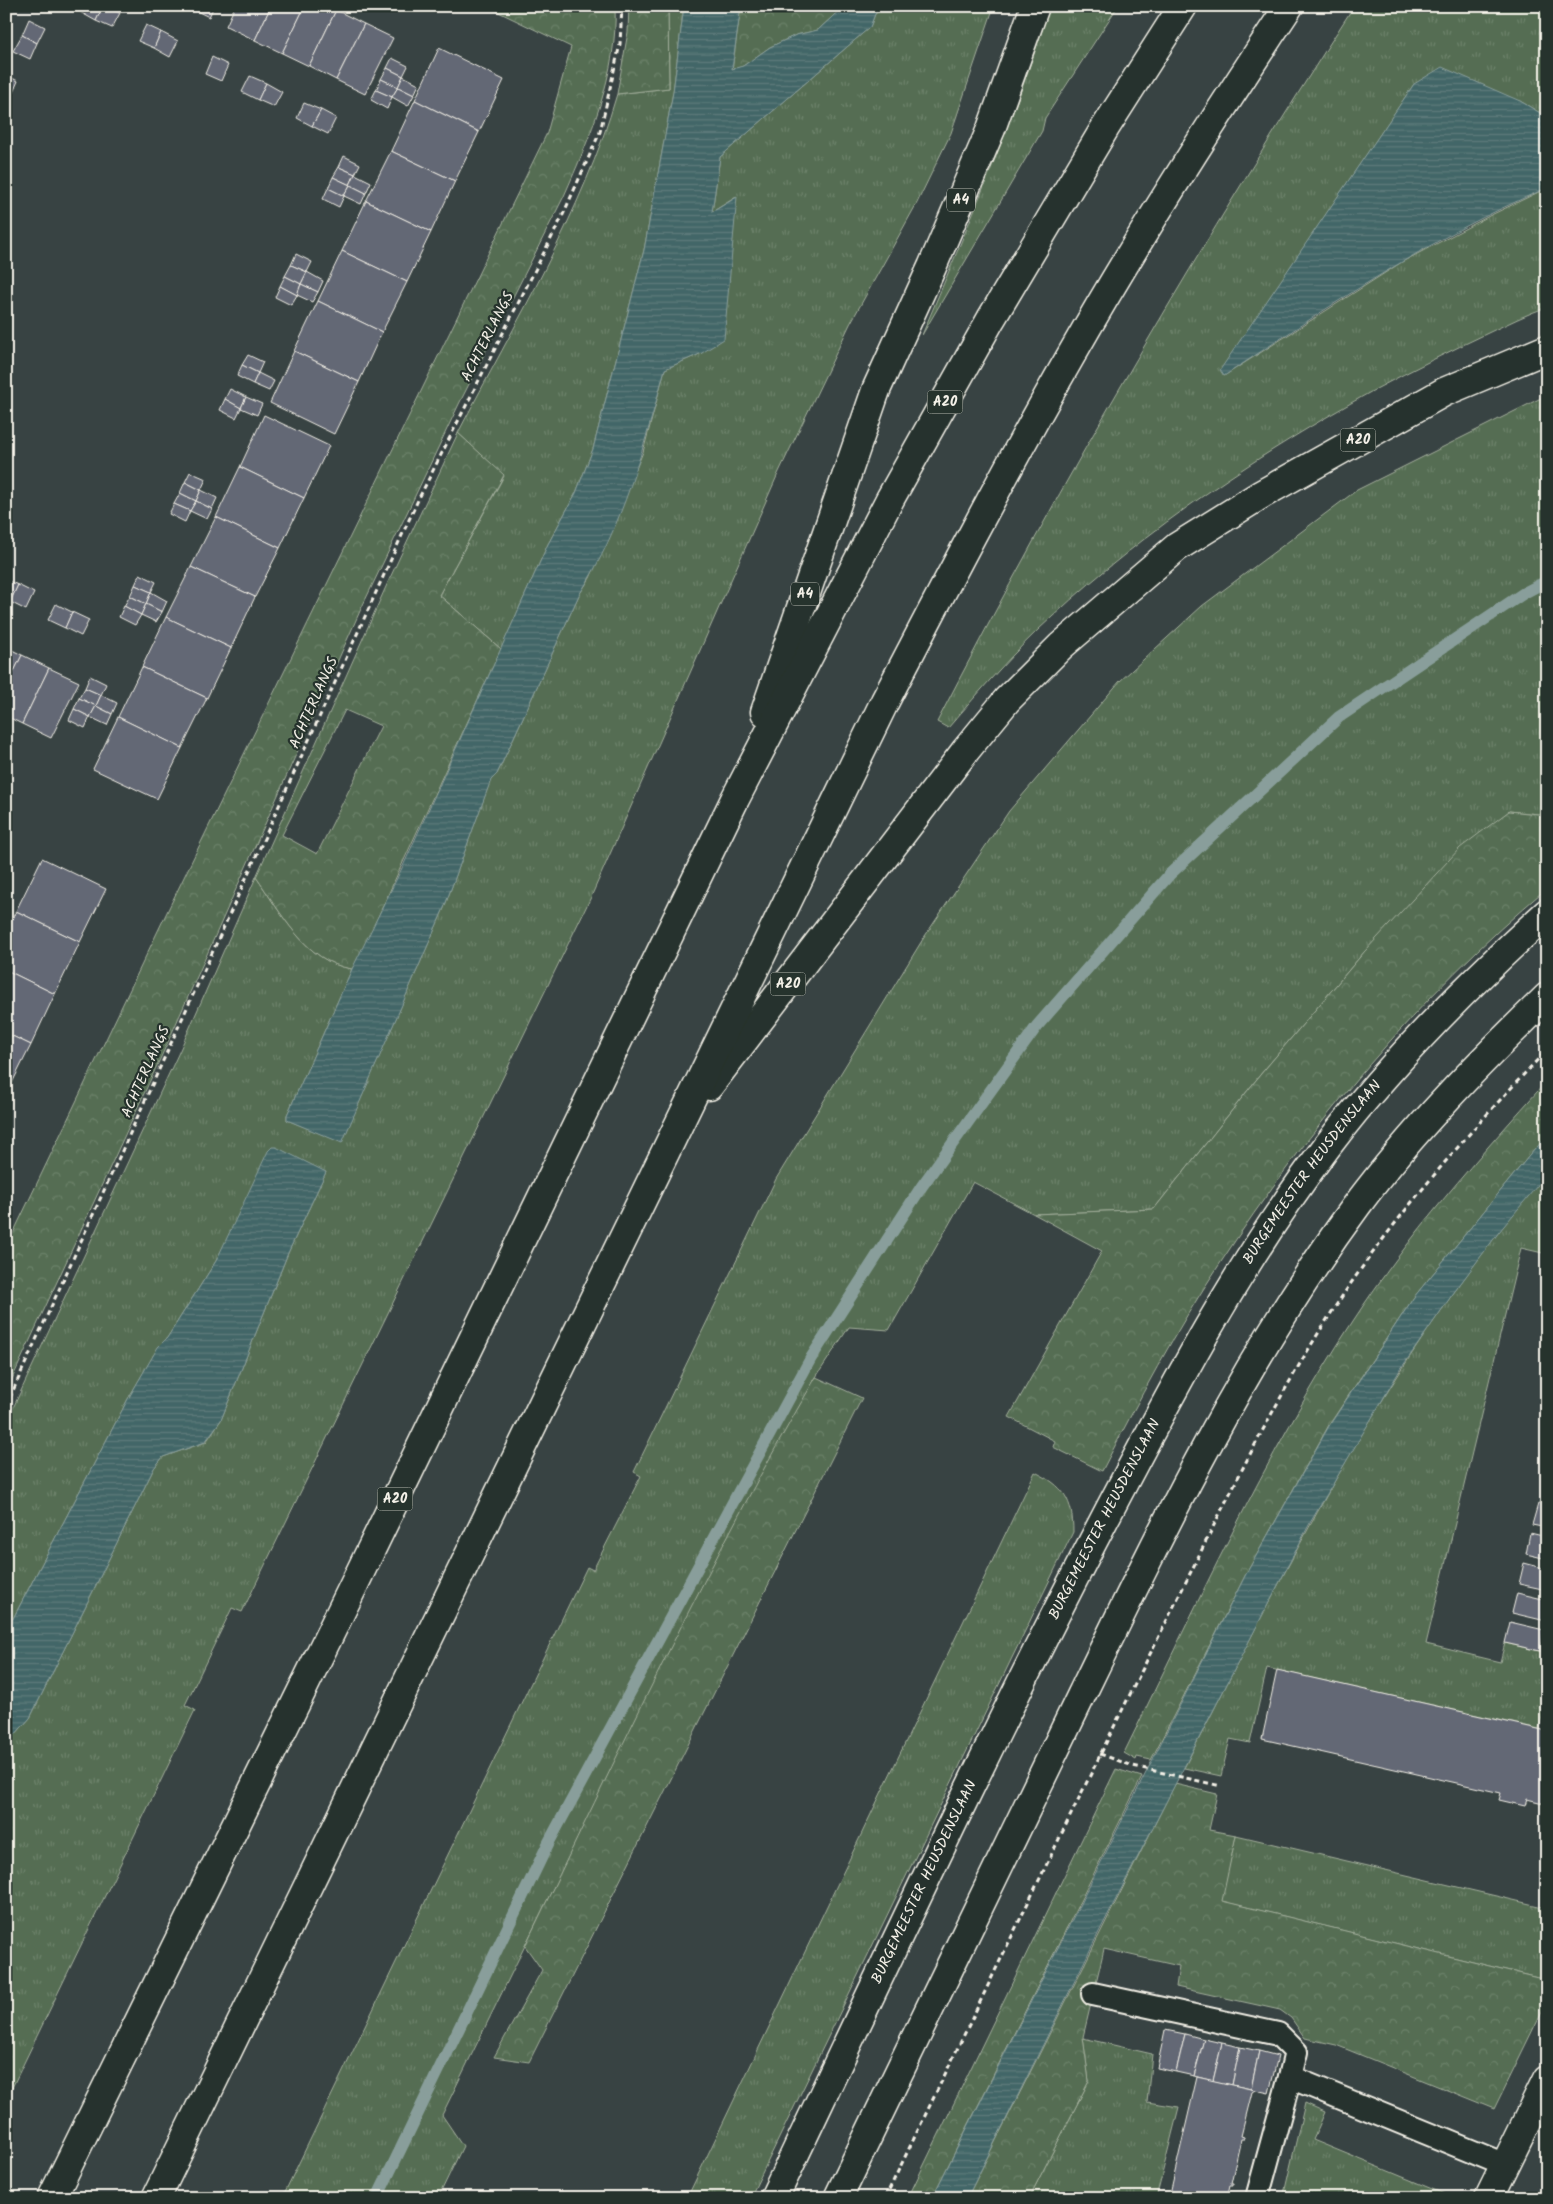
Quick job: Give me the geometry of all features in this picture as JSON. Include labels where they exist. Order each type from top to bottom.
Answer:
[{"type":"main road","name":"A4","points":[[735,799],[876,390],[932,268],[991,130],[1035,6]]},
{"type":"main road","name":"A20","points":[[52,2198],[359,1575],[735,799],[890,499],[991,319],[1106,128],[1184,6]]},
{"type":"main road","name":"A20","points":[[156,2198],[885,700],[976,527],[1073,352],[1126,261],[1211,124],[1289,6]]},
{"type":"main road","name":"A20","points":[[672,1135],[966,750],[1007,700],[1061,646],[1177,547],[1262,494],[1444,392],[1547,349]]},
{"type":"main road","name":"BURGEMEESTER HEUSDENSLAAN","points":[[774,2198],[1050,1623],[1165,1404],[1227,1294],[1297,1187],[1331,1141],[1443,1012],[1547,913]]},
{"type":"main road","points":[[838,2198],[1148,1558],[1211,1438],[1275,1324],[1358,1203],[1419,1128],[1494,1049],[1547,997]]},
{"type":"main road","points":[[1489,2198],[1504,2165],[1545,2088]]},
{"type":"lane","points":[[1094,1994],[1278,2034],[1296,2052],[1257,2198]]},
{"type":"lane","points":[[1290,2077],[1504,2165]]},
{"type":"path","name":"ACHTERLANGS","points":[[6,1406],[418,500],[562,217],[600,132],[620,44],[622,6]]},
{"type":"path","points":[[886,2198],[1100,1754],[1272,1410],[1309,1346],[1391,1227],[1431,1178],[1547,1050]]},
{"type":"path","points":[[1100,1754],[1133,1766],[1221,1786]]},
{"type":"green space","points":[[486,6],[615,6],[612,56],[607,80],[592,128],[564,196],[459,404],[360,611],[167,1044],[6,1392],[6,1248],[167,912],[547,133],[571,47]]},
{"type":"green space","points":[[629,6],[668,6],[669,88],[617,94],[628,32]]},
{"type":"green space","points":[[668,6],[684,6],[673,92],[644,250],[593,449],[576,493],[548,544],[501,649],[439,595],[504,476],[458,433],[546,267],[566,225],[602,139],[617,94],[669,88]]},
{"type":"green space","points":[[741,6],[844,6],[818,30],[796,35],[770,47],[743,66],[732,70]]},
{"type":"green space","points":[[884,6],[994,6],[951,133],[917,203],[850,324],[777,476],[591,897],[242,1612],[232,1608],[185,1705],[195,1710],[6,2100],[6,1750],[12,1738],[30,1718],[154,1468],[163,1457],[206,1442],[221,1420],[288,1253],[326,1172],[238,1218],[216,1261],[167,1338],[158,1348],[128,1399],[6,1632],[6,1423],[180,1050],[256,877],[285,920],[308,946],[321,957],[352,969],[287,1115],[287,1120],[342,1142],[444,908],[491,779],[497,774],[579,595],[590,578],[643,452],[665,369],[702,353],[736,197],[712,212],[720,157],[870,27],[875,14]]},
{"type":"green space","points":[[1050,6],[1118,6],[1045,118],[1042,131],[922,335],[1006,131]]},
{"type":"green space","points":[[1354,6],[1547,6],[1547,117],[1520,101],[1414,84],[1221,370],[1224,376],[1402,262],[1547,188],[1547,307],[1517,319],[1376,389],[1290,439],[1207,493],[1127,552],[1052,617],[1011,657],[948,728],[937,722],[1035,539],[1137,359],[1243,181]]},
{"type":"green space","points":[[1547,395],[1547,815],[1509,811],[1365,951],[1260,1075],[1154,1209],[1034,1214],[973,1182],[889,1330],[849,1327],[816,1377],[638,1715],[442,2115],[463,2146],[438,2198],[282,2198],[587,1567],[593,1570],[641,1476],[634,1472],[776,1179],[923,939],[1009,811],[1120,681],[1202,606],[1357,490]]},
{"type":"green space","points":[[458,433],[504,475],[439,595],[501,649],[365,945],[352,969],[321,957],[308,946],[285,920],[256,877],[389,580]],"holes":[[[345,710],[381,726],[317,854],[282,835]]]},
{"type":"green space","points":[[1509,811],[1547,815],[1547,888],[1455,972],[1411,1018],[1329,1113],[1291,1162],[1254,1213],[1187,1315],[1143,1392],[1102,1471],[1053,1447],[1055,1441],[1009,1417],[1102,1251],[1034,1214],[1154,1209],[1260,1075],[1365,951],[1460,848]]},
{"type":"green space","points":[[1547,1081],[1547,1136],[1414,1297],[1329,1425],[1246,1574],[1151,1760],[1137,1757],[1136,1760],[1124,1753],[1204,1588],[1260,1479],[1320,1373],[1375,1289],[1421,1227],[1495,1138]]},
{"type":"green space","points":[[1547,1174],[1547,1254],[1521,1248],[1426,1644],[1500,1662],[1505,1643],[1547,1653],[1547,1713],[1543,1712],[1539,1729],[1267,1668],[1250,1743],[1230,1739],[1221,1776],[1184,1768],[1317,1512],[1390,1388],[1429,1328],[1471,1269],[1517,1209]]},
{"type":"green space","points":[[816,1377],[862,1398],[529,2062],[494,2057],[542,1970],[525,1946],[629,1731],[701,1588],[776,1446]]},
{"type":"green space","points":[[1035,1472],[1053,1483],[1065,1495],[1071,1511],[1073,1532],[750,2198],[687,2198]]},
{"type":"green space","points":[[1116,1769],[1142,1777],[932,2198],[908,2198]]},
{"type":"green space","points":[[1175,1784],[1217,1794],[1209,1830],[1236,1835],[1222,1901],[1547,1980],[1547,2001],[1494,2109],[1336,2045],[1305,2038],[1291,2018],[1280,2010],[1176,1987],[1179,1966],[1104,1949],[1083,2037],[1089,2081],[1029,2198],[967,2198]]},
{"type":"green space","points":[[1236,1835],[1547,1908],[1547,1980],[1221,1901]]},
{"type":"green space","points":[[1083,2038],[1152,2054],[1147,2102],[1179,2107],[1156,2198],[1029,2198],[1089,2081]]},
{"type":"green space","points":[[1305,2103],[1325,2112],[1313,2140],[1454,2198],[1283,2198]]},
{"type":"water","points":[[684,6],[741,6],[732,69],[743,66],[770,47],[796,35],[818,30],[844,6],[884,6],[875,14],[870,27],[720,157],[712,212],[737,197],[724,339],[702,353],[665,369],[631,485],[620,514],[608,542],[579,595],[497,774],[491,780],[444,908],[342,1143],[287,1120],[287,1115],[352,969],[404,864],[548,544],[576,493],[593,449],[644,250],[673,92]]},
{"type":"water","points":[[1442,67],[1520,101],[1547,117],[1547,188],[1462,228],[1381,274],[1224,376],[1220,370],[1414,84]]},
{"type":"water","points":[[1547,1136],[1547,1174],[1499,1232],[1400,1370],[1310,1523],[1099,1932],[967,2198],[932,2198],[1246,1574],[1329,1426],[1414,1297]]},
{"type":"water","points":[[272,1147],[276,1147],[326,1172],[288,1253],[221,1420],[205,1442],[163,1457],[154,1468],[30,1718],[12,1738],[6,1750],[6,1632],[128,1399],[158,1347],[167,1338],[216,1261],[268,1151]]},
{"type":"building","points":[[83,6],[103,6],[96,21],[80,12]]},
{"type":"building","points":[[103,6],[120,13],[112,28],[96,21]]},
{"type":"building","points":[[186,6],[214,6],[209,17]]},
{"type":"building","points":[[235,6],[271,6],[255,40],[226,26]]},
{"type":"building","points":[[271,6],[305,6],[282,53],[255,40]]},
{"type":"building","points":[[305,6],[328,6],[336,10],[309,66],[282,53]]},
{"type":"building","points":[[336,10],[364,24],[336,80],[309,66]]},
{"type":"building","points":[[29,19],[45,27],[37,43],[22,35]]},
{"type":"building","points":[[364,24],[393,38],[365,94],[336,80]]},
{"type":"building","points":[[146,25],[161,32],[154,48],[138,41]]},
{"type":"building","points":[[161,32],[178,41],[170,57],[154,48]]},
{"type":"building","points":[[22,35],[37,43],[30,59],[13,51]]},
{"type":"building","points":[[439,48],[504,80],[479,132],[415,100]]},
{"type":"building","points":[[212,57],[228,65],[221,81],[205,74]]},
{"type":"building","points":[[392,58],[408,66],[403,76],[387,68]]},
{"type":"building","points":[[387,68],[403,76],[398,87],[381,79]]},
{"type":"building","points":[[6,75],[18,81],[11,97],[6,95]]},
{"type":"building","points":[[250,76],[266,83],[258,100],[242,92]]},
{"type":"building","points":[[403,76],[419,84],[414,95],[398,87]]},
{"type":"building","points":[[381,79],[398,87],[392,97],[376,90]]},
{"type":"building","points":[[266,83],[282,92],[274,107],[258,100]]},
{"type":"building","points":[[398,87],[414,95],[408,106],[392,97]]},
{"type":"building","points":[[376,90],[392,97],[387,109],[371,100]]},
{"type":"building","points":[[415,100],[479,132],[455,181],[391,151]]},
{"type":"building","points":[[304,103],[321,110],[312,126],[297,118]]},
{"type":"building","points":[[321,110],[336,118],[328,134],[312,126]]},
{"type":"building","points":[[391,151],[455,181],[431,232],[366,201]]},
{"type":"building","points":[[344,156],[360,164],[355,174],[339,167]]},
{"type":"building","points":[[339,167],[355,174],[350,185],[333,177]]},
{"type":"building","points":[[355,174],[371,182],[366,193],[350,185]]},
{"type":"building","points":[[333,177],[350,185],[344,196],[328,188]]},
{"type":"building","points":[[350,185],[366,193],[361,204],[344,196]]},
{"type":"building","points":[[328,188],[344,196],[339,207],[323,199]]},
{"type":"building","points":[[366,201],[431,232],[407,282],[342,251]]},
{"type":"building","points":[[342,251],[407,282],[382,332],[318,301]]},
{"type":"building","points":[[296,254],[312,262],[307,272],[291,265]]},
{"type":"building","points":[[291,265],[307,272],[301,284],[285,276]]},
{"type":"building","points":[[307,272],[323,281],[318,292],[301,284]]},
{"type":"building","points":[[285,276],[301,284],[297,295],[280,286]]},
{"type":"building","points":[[301,284],[318,292],[312,302],[297,295]]},
{"type":"building","points":[[280,286],[297,295],[291,305],[275,297]]},
{"type":"building","points":[[318,301],[382,332],[359,382],[294,351]]},
{"type":"building","points":[[294,351],[359,382],[334,434],[270,403]]},
{"type":"building","points":[[248,355],[263,362],[258,373],[242,365]]},
{"type":"building","points":[[242,365],[258,373],[253,384],[237,376]]},
{"type":"building","points":[[258,373],[274,381],[269,391],[253,384]]},
{"type":"building","points":[[230,389],[246,397],[241,408],[225,399]]},
{"type":"building","points":[[246,397],[262,404],[257,415],[241,408]]},
{"type":"building","points":[[225,399],[241,408],[236,418],[220,410]]},
{"type":"building","points":[[264,415],[329,446],[304,498],[240,467]]},
{"type":"building","points":[[240,467],[304,498],[280,548],[216,517]]},
{"type":"building","points":[[190,472],[206,479],[201,490],[185,482]]},
{"type":"building","points":[[185,482],[201,490],[196,501],[180,493]]},
{"type":"building","points":[[201,490],[217,498],[212,509],[196,501]]},
{"type":"building","points":[[180,493],[196,501],[190,511],[174,504]]},
{"type":"building","points":[[196,501],[212,509],[207,519],[190,511]]},
{"type":"building","points":[[174,504],[190,511],[185,522],[169,514]]},
{"type":"building","points":[[216,517],[280,548],[255,597],[191,567]]},
{"type":"building","points":[[191,567],[255,597],[231,648],[166,617]]},
{"type":"building","points":[[140,574],[156,582],[151,592],[135,585]]},
{"type":"building","points":[[6,580],[18,585],[10,602],[6,600]]},
{"type":"building","points":[[18,585],[34,593],[26,610],[10,602]]},
{"type":"building","points":[[135,585],[151,592],[146,604],[130,596]]},
{"type":"building","points":[[151,592],[167,601],[162,612],[146,604]]},
{"type":"building","points":[[130,596],[146,604],[141,615],[124,606]]},
{"type":"building","points":[[56,604],[72,612],[65,628],[48,620]]},
{"type":"building","points":[[146,604],[162,612],[156,622],[141,615]]},
{"type":"building","points":[[124,606],[141,615],[135,625],[119,617]]},
{"type":"building","points":[[72,612],[89,620],[81,636],[65,628]]},
{"type":"building","points":[[166,617],[231,648],[207,698],[142,667]]},
{"type":"building","points":[[6,647],[22,655],[6,688]]},
{"type":"building","points":[[22,655],[49,668],[22,724],[6,716],[6,688]]},
{"type":"building","points":[[142,667],[207,698],[182,748],[118,717]]},
{"type":"building","points":[[49,668],[79,682],[51,738],[22,724]]},
{"type":"building","points":[[90,676],[106,684],[101,695],[85,688]]},
{"type":"building","points":[[85,688],[101,695],[96,706],[79,698]]},
{"type":"building","points":[[101,695],[117,703],[112,714],[96,706]]},
{"type":"building","points":[[79,698],[96,706],[90,717],[74,709]]},
{"type":"building","points":[[96,706],[112,714],[107,725],[90,717]]},
{"type":"building","points":[[74,709],[90,717],[85,728],[69,720]]},
{"type":"building","points":[[118,717],[182,748],[157,799],[93,769]]},
{"type":"building","points":[[42,858],[106,889],[80,942],[16,911]]},
{"type":"building","points":[[16,911],[80,942],[55,994],[6,970],[6,931]]},
{"type":"building","points":[[6,970],[55,994],[31,1045],[6,1033]]},
{"type":"building","points":[[6,1033],[31,1045],[6,1095]]},
{"type":"building","points":[[1538,1504],[1547,1506],[1547,1528],[1532,1525]]},
{"type":"building","points":[[1530,1533],[1547,1537],[1547,1559],[1526,1554]]},
{"type":"building","points":[[1524,1563],[1547,1569],[1547,1590],[1519,1584]]},
{"type":"building","points":[[1517,1593],[1547,1600],[1546,1621],[1512,1613]]},
{"type":"building","points":[[1510,1622],[1544,1630],[1540,1651],[1505,1643]]},
{"type":"building","points":[[1277,1670],[1547,1731],[1547,1804],[1527,1799],[1525,1806],[1499,1800],[1501,1793],[1262,1739]]},
{"type":"building","points":[[1165,2030],[1185,2034],[1176,2072],[1157,2068]]},
{"type":"building","points":[[1185,2034],[1204,2039],[1194,2076],[1176,2072]]},
{"type":"building","points":[[1204,2039],[1222,2043],[1213,2081],[1194,2076]]},
{"type":"building","points":[[1222,2043],[1240,2047],[1232,2085],[1213,2081]]},
{"type":"building","points":[[1240,2047],[1259,2051],[1251,2089],[1232,2085]]},
{"type":"building","points":[[1259,2051],[1278,2056],[1269,2093],[1251,2089]]},
{"type":"building","points":[[1197,2077],[1255,2090],[1252,2092],[1241,2136],[1244,2139],[1241,2139],[1231,2183],[1233,2185],[1230,2185],[1227,2198],[1169,2198]]},
{"type":"waterway","points":[[377,2198],[549,1842],[811,1358],[922,1186],[1037,1026],[1170,874],[1339,717],[1524,593],[1547,581]]}]
